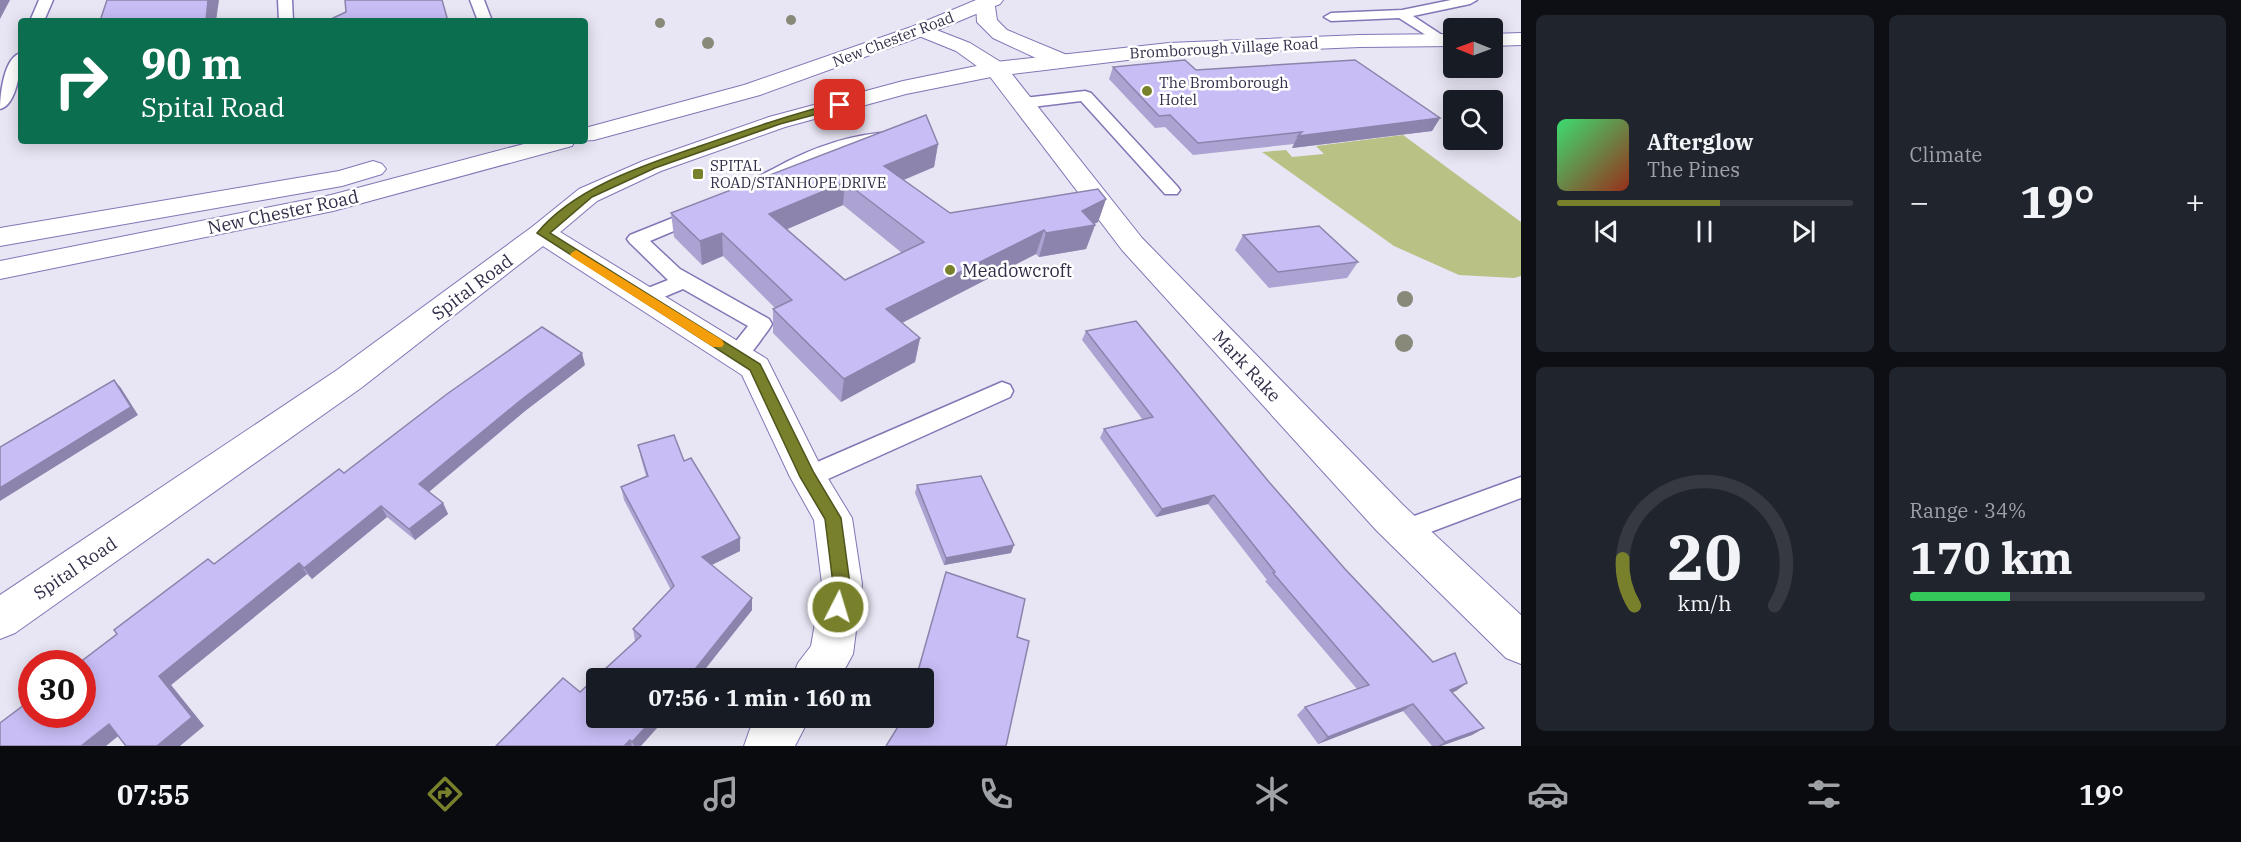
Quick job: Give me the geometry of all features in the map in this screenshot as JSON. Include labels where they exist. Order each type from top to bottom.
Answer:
[{"type":"main road","name":"New Chester Road","points":[[588,134],[752,90],[916,17],[941,0]]},
{"type":"main road","name":"New Chester Road","points":[[747,70],[916,17],[989,1]]},
{"type":"main road","points":[[989,1],[987,22],[1000,34],[1059,60]]},
{"type":"main road","name":"Mark Rake","points":[[916,17],[996,69],[1132,244],[1404,531],[1521,644]]},
{"type":"main road","points":[[1503,40],[1521,39]]},
{"type":"main road","name":"Bromborough Village Road","points":[[996,69],[1169,49],[1443,40]]},
{"type":"main road","name":"Spital Road","points":[[0,619],[349,379],[542,233],[588,195],[652,166],[777,122],[903,88],[996,69]]},
{"type":"main road","name":"New Chester Road","points":[[0,237],[342,178],[469,144]]},
{"type":"main road","name":"New Chester Road","points":[[0,270],[333,203],[551,144]]},
{"type":"main road","points":[[542,233],[755,367],[808,477],[833,518],[842,584],[831,654],[821,668]]},
{"type":"main road","points":[[767,746],[779,728]]},
{"type":"lane","points":[[38,18],[46,0]]},
{"type":"lane","points":[[285,0],[286,18]]},
{"type":"lane","points":[[477,0],[484,18]]},
{"type":"lane","points":[[1331,17],[1402,14],[1470,0]]},
{"type":"lane","points":[[1402,14],[1443,38]]},
{"type":"lane","points":[[0,104],[18,64]]},
{"type":"lane","points":[[1023,104],[1085,96],[1171,189]]},
{"type":"lane","points":[[747,191],[821,150],[855,140],[898,137]]},
{"type":"lane","points":[[719,204],[637,239],[673,274],[761,324],[736,356]]},
{"type":"lane","points":[[645,297],[685,280]]},
{"type":"lane","points":[[808,477],[1002,391]]},
{"type":"lane","points":[[1404,531],[1521,487]]},
{"type":"green space","points":[[1403,135],[1521,222],[1521,276],[1514,278],[1459,275],[1394,246],[1262,152],[1286,150],[1292,157],[1324,154],[1316,146]]},
{"type":"building","points":[[107,0],[208,0],[206,18],[101,18]]},
{"type":"building","points":[[345,0],[442,0],[447,18],[333,18],[346,12]]},
{"type":"building","points":[[1185,60],[1196,70],[1355,60],[1440,118],[1298,136],[1302,132],[1198,143],[1170,115],[1159,116],[1113,67]]},
{"type":"building","points":[[926,115],[938,144],[884,166],[950,213],[1098,189],[1106,199],[1082,211],[1095,225],[1046,233],[1044,230],[886,309],[920,338],[844,379],[773,309],[792,300],[722,233],[700,241],[671,213]],"holes":[[[845,182],[924,242],[845,280],[769,214]]]},
{"type":"building","points":[[1319,226],[1358,262],[1278,272],[1243,235]]},
{"type":"building","points":[[1136,321],[1269,482],[1345,569],[1433,662],[1455,653],[1467,683],[1450,690],[1484,728],[1445,742],[1413,704],[1328,737],[1305,707],[1369,685],[1273,573],[1275,572],[1214,495],[1162,509],[1104,429],[1153,417],[1086,331]]},
{"type":"building","points":[[542,327],[582,353],[419,484],[443,503],[409,529],[381,506],[304,568],[299,563],[159,676],[192,717],[157,746],[126,746],[109,724],[81,746],[0,746],[0,723],[18,710],[18,728],[96,728],[96,650],[117,634],[114,630],[208,559],[214,564],[339,469],[344,473],[447,394]]},
{"type":"building","points":[[114,380],[131,407],[0,488],[0,447]]},
{"type":"building","points":[[674,435],[684,461],[691,458],[740,538],[702,557],[752,598],[696,668],[606,668],[641,636],[633,629],[674,586],[621,487],[648,476],[638,445]]},
{"type":"building","points":[[981,476],[1014,545],[946,558],[917,485]]},
{"type":"building","points":[[946,572],[1025,599],[1017,637],[1029,641],[1006,746],[886,746],[897,728],[934,728],[934,668],[919,668]]},
{"type":"building","points":[[563,678],[580,692],[586,686],[586,728],[645,728],[632,742],[630,740],[624,746],[496,746]]},
{"type":"slow traffic","points":[[576,254],[718,344]]},
{"type":"place","name":"The Bromborough Hotel","points":[[1147,91]]},
{"type":"place","name":"SPITAL ROAD/STANHOPE DRIVE","points":[[698,174]]},
{"type":"place","name":"Meadowcroft","points":[[950,270]]},
{"type":"route","points":[[838,607],[842,584],[833,518],[808,477],[755,367],[542,233],[588,195],[652,166],[777,122],[840,105]]}]
